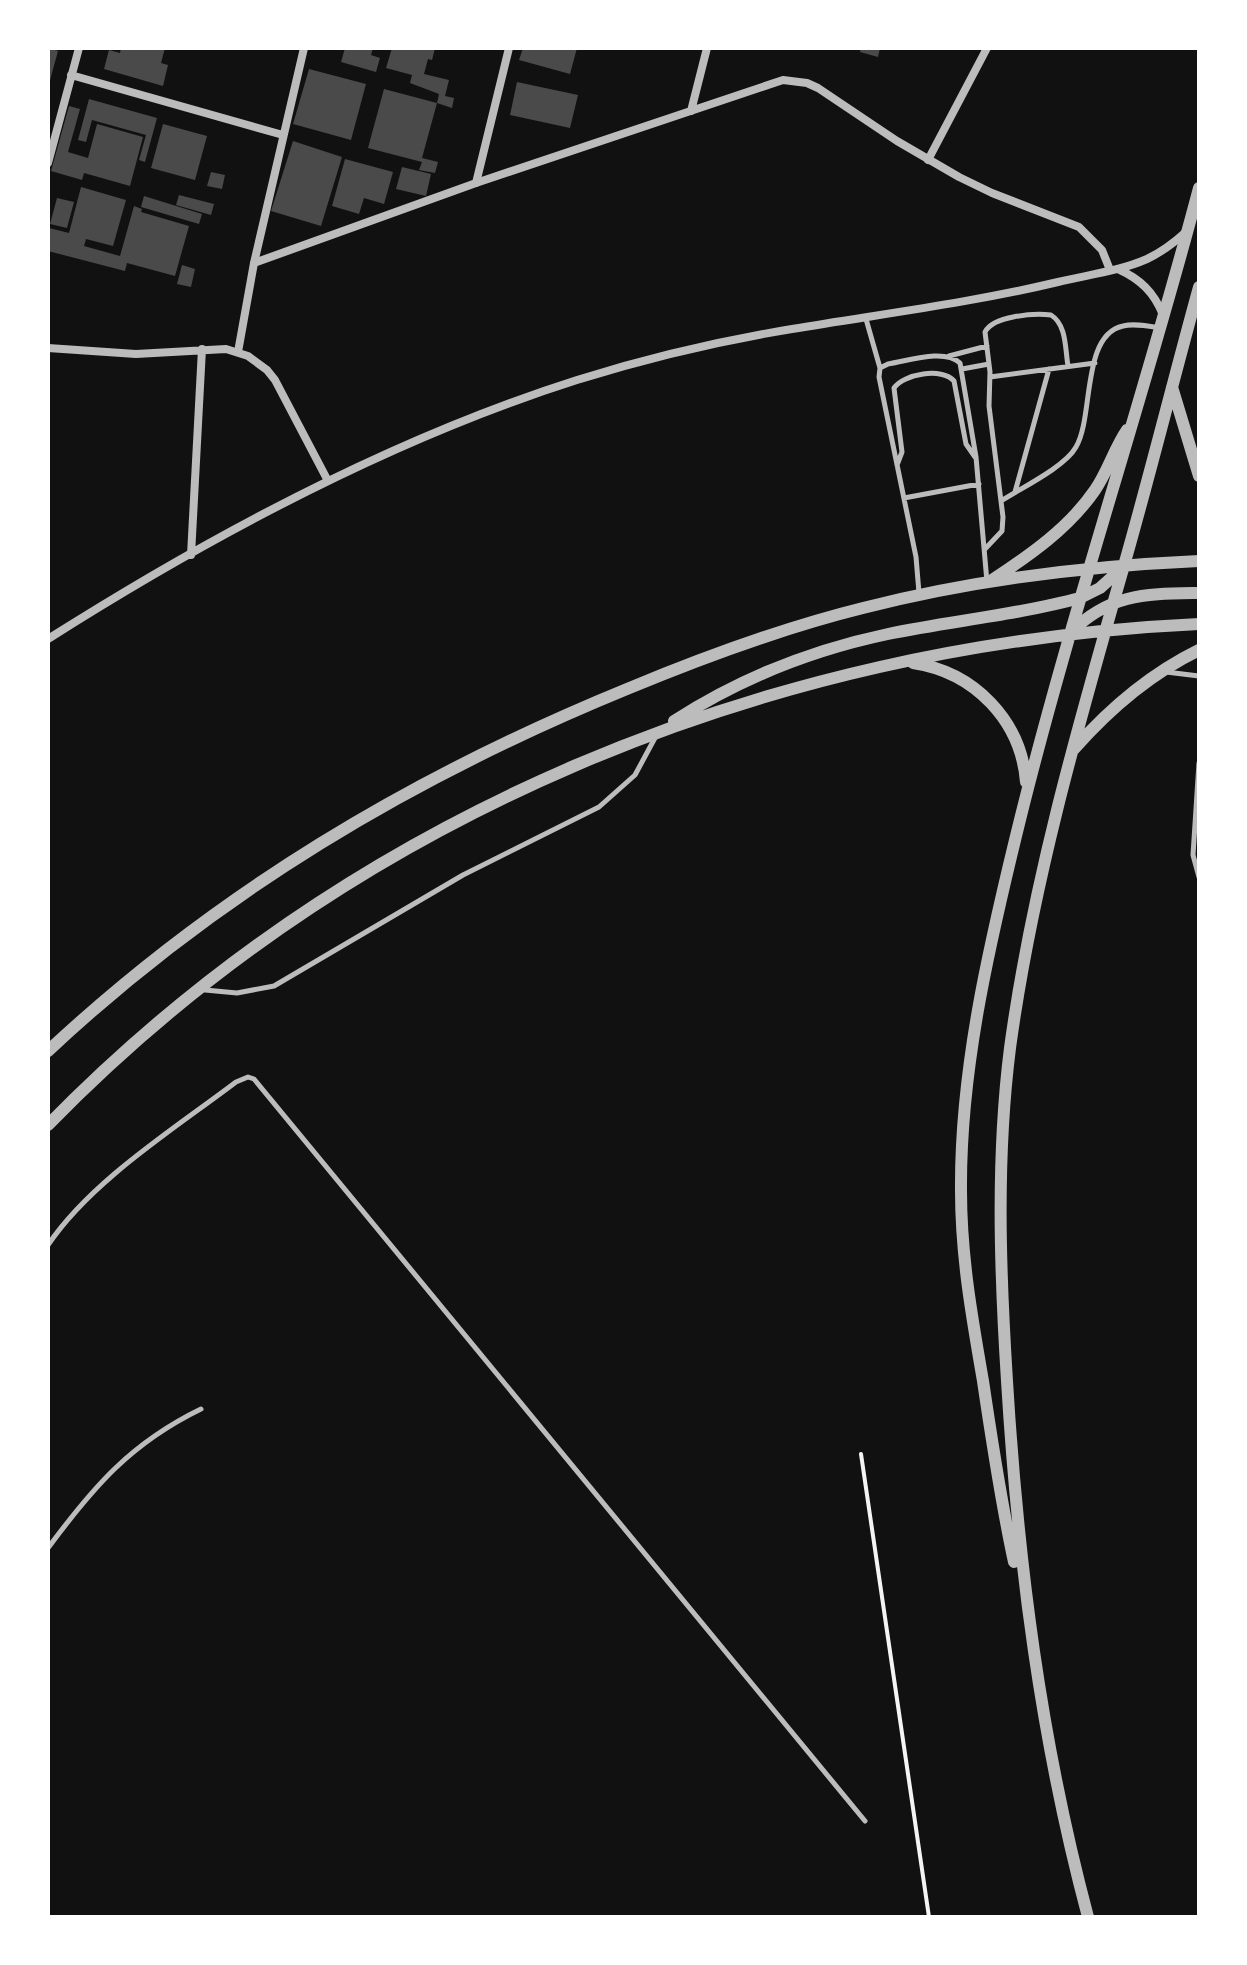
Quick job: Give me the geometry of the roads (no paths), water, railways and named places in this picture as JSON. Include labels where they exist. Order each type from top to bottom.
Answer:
[{"type":"street","points":[[48,163],[79,48]]},
{"type":"street","points":[[238,352],[254,263],[304,48]]},
{"type":"street","points":[[476,183],[509,48]]},
{"type":"street","points":[[691,111],[707,48]]},
{"type":"street","points":[[928,160],[987,48]]},
{"type":"street","points":[[71,75],[283,135]]},
{"type":"street","points":[[254,263],[771,82],[795,81],[818,88],[928,160],[992,193],[1079,227],[1102,250],[1114,269],[1141,282],[1151,292],[1162,322]]},
{"type":"street","points":[[1028,1617],[1008,1536],[966,1276],[961,1191],[965,1106],[994,927],[1027,790],[1069,634],[1134,421],[1199,188]]},
{"type":"street","points":[[48,639],[191,555],[328,481],[438,431],[577,380],[720,343],[954,305],[1114,269],[1149,259],[1188,229]]},
{"type":"street","points":[[1088,1917],[1057,1793],[1028,1617],[1013,1476],[1004,1336],[1002,1141],[1017,1003],[1038,896],[1072,751],[1199,287]]},
{"type":"street","points":[[48,348],[136,354],[214,348],[238,352],[258,363],[275,380],[328,481]]},
{"type":"street","points":[[191,555],[202,349]]},
{"type":"street","points":[[1172,387],[1199,476]]},
{"type":"street","points":[[987,583],[1052,536],[1076,514],[1096,489],[1115,449],[1134,421]]},
{"type":"street","points":[[48,1051],[125,981],[215,912],[311,848],[456,767],[556,719],[708,656],[813,621],[919,595],[987,583],[1124,565],[1199,561]]},
{"type":"street","points":[[658,732],[730,689],[807,657],[888,634],[1080,598],[1100,588],[1124,565]]},
{"type":"street","points":[[1069,634],[1082,621],[1113,602],[1145,594],[1199,593]]},
{"type":"street","points":[[48,1125],[114,1062],[256,947],[336,891],[432,833],[528,786],[658,732],[792,689],[898,662],[1069,634],[1199,624]]},
{"type":"street","points":[[1072,751],[1116,705],[1161,671],[1199,650]]},
{"type":"street","points":[[898,662],[951,674],[991,702],[1015,737],[1027,790]]},
{"type":"lane","points":[[985,549],[1002,531],[985,332],[991,323],[1051,315],[1062,328],[1068,366]]},
{"type":"lane","points":[[866,319],[880,368],[879,377],[896,467],[916,557],[919,595]]},
{"type":"lane","points":[[1001,501],[1064,460],[1075,449],[1102,339],[1117,327],[1127,324],[1162,322]]},
{"type":"lane","points":[[880,368],[987,346]]},
{"type":"lane","points":[[949,356],[960,363],[962,369],[976,457],[987,583]]},
{"type":"lane","points":[[990,377],[1095,363]]},
{"type":"lane","points":[[962,369],[989,364]]},
{"type":"lane","points":[[1015,492],[1049,369]]},
{"type":"lane","points":[[896,467],[902,452],[894,388],[904,379],[940,373],[954,381],[966,444],[976,457]]},
{"type":"lane","points":[[904,498],[979,484]]},
{"type":"lane","points":[[1161,671],[1199,676]]},
{"type":"lane","points":[[201,989],[237,993],[274,986],[463,875],[599,807],[635,775],[658,732]]},
{"type":"lane","points":[[1199,763],[1193,855],[1199,877]]},
{"type":"lane","points":[[48,1245],[92,1194],[236,1082],[248,1077],[254,1079],[865,1821]]},
{"type":"lane","points":[[48,1548],[90,1492],[122,1459],[161,1430],[201,1409]]}]
